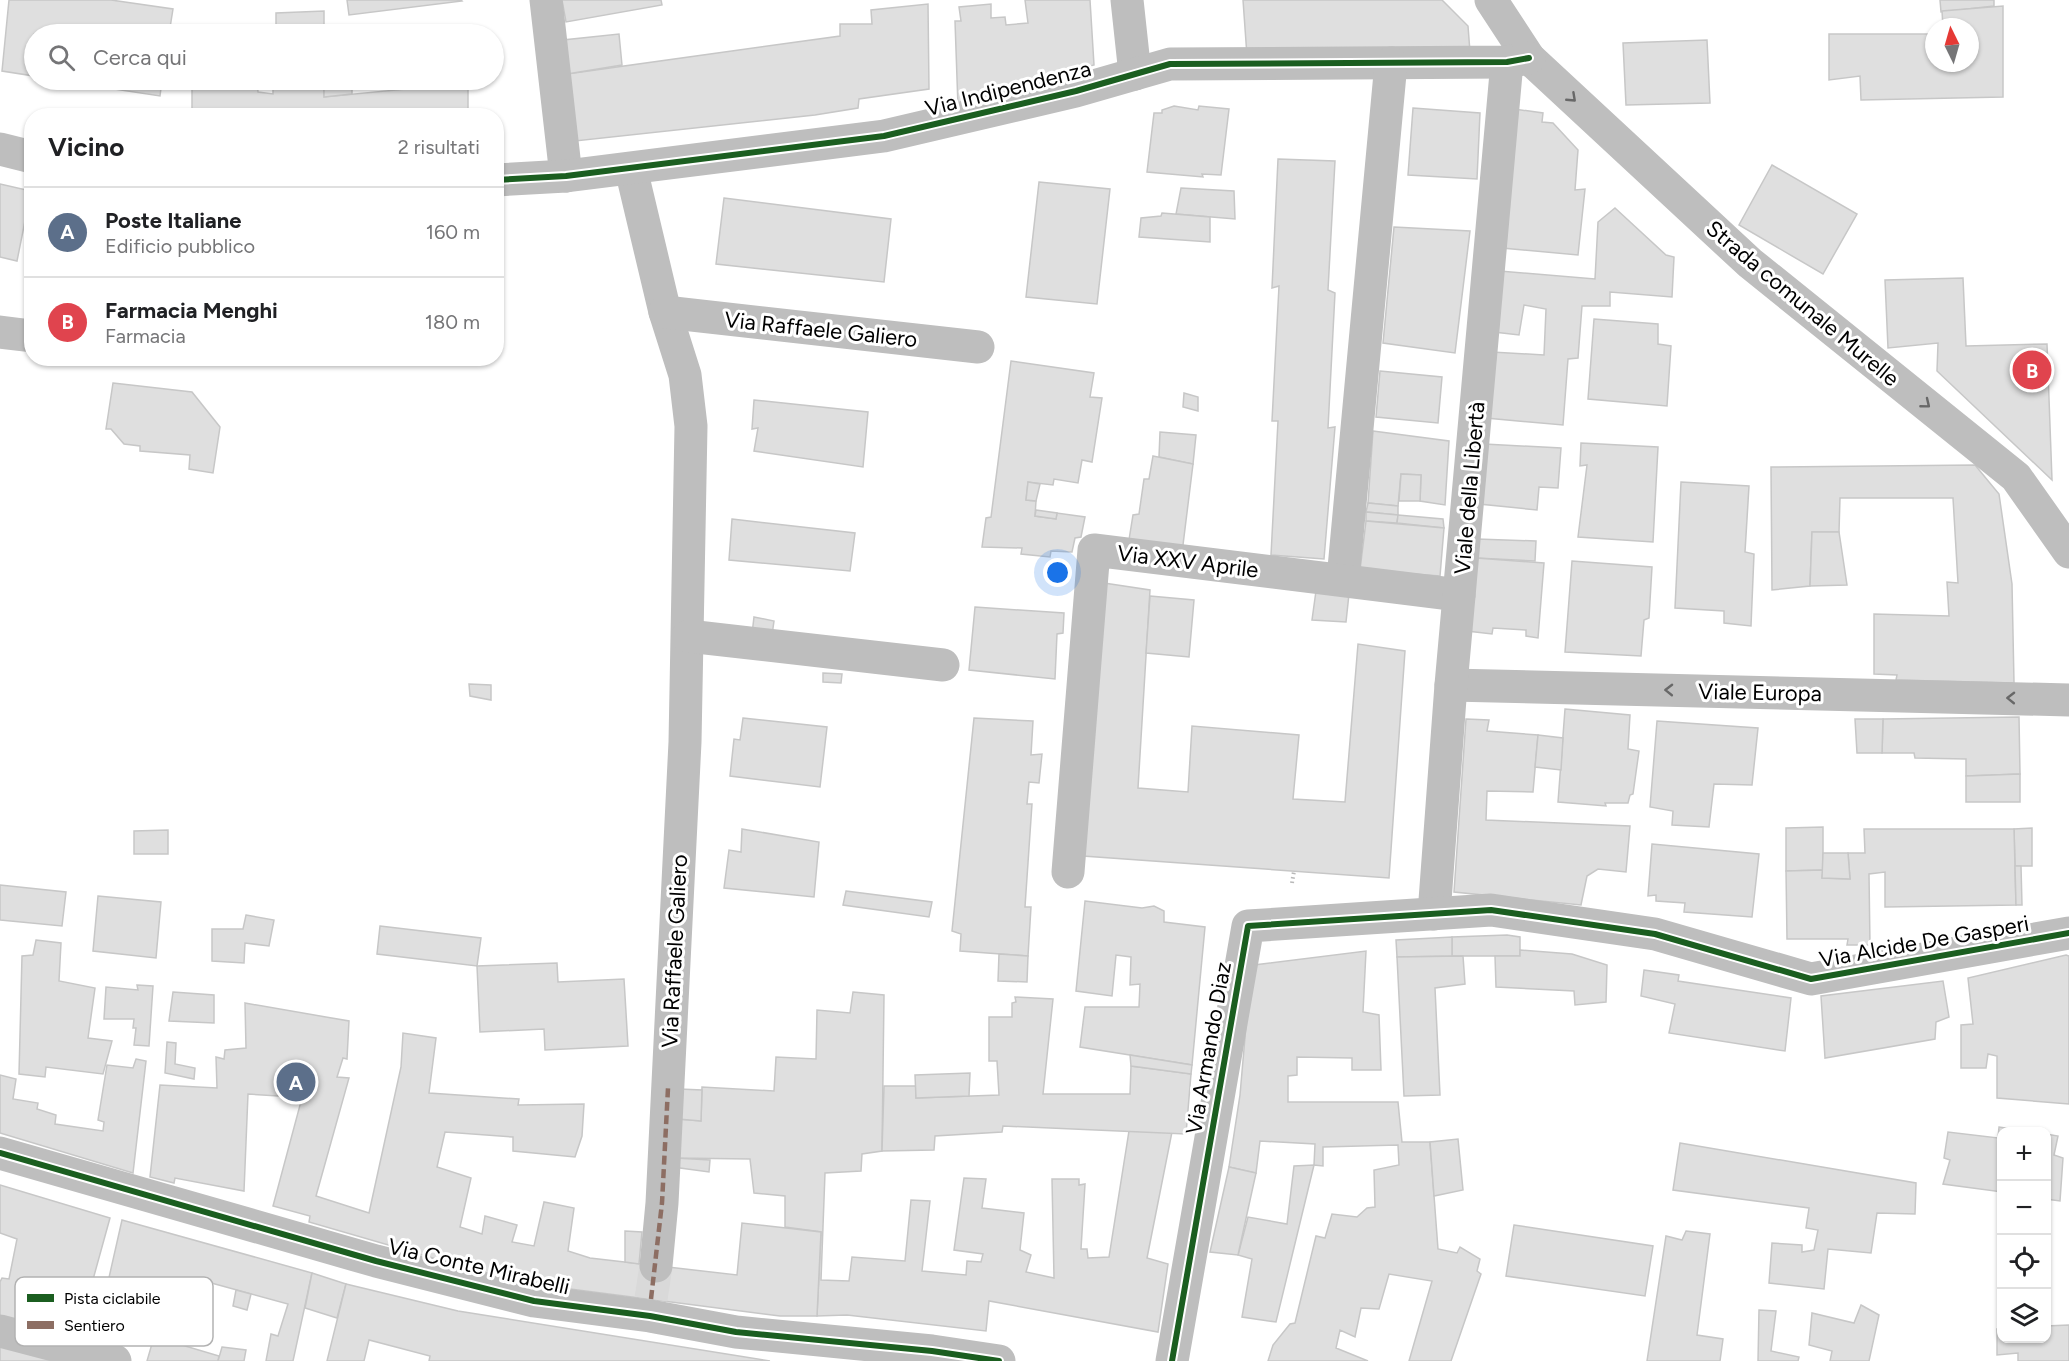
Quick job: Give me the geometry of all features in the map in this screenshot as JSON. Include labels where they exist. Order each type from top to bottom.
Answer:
[{"type":"street","points":[[546,0],[566,176]]},
{"type":"street","points":[[1128,0],[1135,75]]},
{"type":"street","name":"Strada comunale Murelle","points":[[1491,0],[1518,60],[1750,263],[2016,477],[2069,552]]},
{"type":"street","name":"Via Indipendenza","points":[[504,180],[631,169],[884,136],[1135,75],[1170,64],[1518,60]]},
{"type":"street","name":"Viale della Libertà","points":[[1434,914],[1459,595],[1518,60]]},
{"type":"street","points":[[1343,579],[1391,63]]},
{"type":"street","points":[[0,149],[24,155]]},
{"type":"street","name":"Via Raffaele Galiero","points":[[631,169],[665,312],[685,375],[691,426],[688,636],[668,1088],[656,1266]]},
{"type":"street","name":"Via Raffaele Galiero","points":[[665,312],[978,347]]},
{"type":"street","points":[[0,332],[24,335]]},
{"type":"street","name":"Via XXV Aprile","points":[[1068,872],[1094,550],[1459,595]]},
{"type":"street","points":[[688,636],[943,665]]},
{"type":"street","name":"Viale Europa","points":[[1451,685],[2069,700]]},
{"type":"street","name":"Via Alcide De Gasperi","points":[[1434,914],[1491,910],[1655,934],[1811,979],[2069,933]]},
{"type":"street","name":"Via Armando Diaz","points":[[1172,1361],[1248,926],[1434,914]]},
{"type":"street","name":"Via Conte Mirabelli","points":[[0,1153],[387,1264],[534,1300],[651,1307],[736,1332],[931,1356],[999,1361]]},
{"type":"street","points":[[0,1331],[15,1335]]},
{"type":"street","points":[[58,1346],[116,1361]]},
{"type":"path","points":[[1292,883],[1294,871]]},
{"type":"building","points":[[9,0],[111,0],[173,9],[171,24],[24,24],[24,74],[2,71]]},
{"type":"building","points":[[347,0],[461,0],[462,1],[349,15]]},
{"type":"building","points":[[562,0],[661,0],[662,5],[566,22]]},
{"type":"building","points":[[1025,0],[1090,0],[1094,65],[1027,83],[958,107],[955,21],[961,21],[959,7],[991,4],[991,18],[1005,17],[1006,25],[1028,23]]},
{"type":"building","points":[[1243,0],[1442,0],[1468,26],[1470,52],[1247,56]]},
{"type":"building","points":[[1940,0],[1994,0],[1994,6],[1941,12]]},
{"type":"building","points":[[928,4],[929,89],[859,99],[858,108],[815,115],[575,141],[567,74],[840,36],[840,24],[872,24],[871,10]]},
{"type":"building","points":[[2003,6],[2003,97],[1861,100],[1860,76],[1829,80],[1829,34],[1925,34],[1925,72],[1979,72],[1979,18],[1942,18],[1942,11]]},
{"type":"building","points":[[324,11],[324,24],[276,24],[276,13]]},
{"type":"building","points":[[619,34],[622,65],[567,74],[563,40]]},
{"type":"building","points":[[1707,40],[1710,103],[1626,105],[1623,43]]},
{"type":"building","points":[[121,90],[161,90],[160,96]]},
{"type":"building","points":[[192,90],[258,90],[258,92],[273,94],[273,90],[324,90],[324,97],[396,90],[468,90],[468,108],[192,108]]},
{"type":"building","points":[[324,90],[352,90],[352,94],[324,97]]},
{"type":"building","points":[[1174,106],[1198,110],[1199,106],[1229,109],[1221,175],[1202,174],[1203,177],[1147,172],[1154,113],[1162,113],[1162,110]]},
{"type":"building","points":[[1413,108],[1480,113],[1477,179],[1408,175]]},
{"type":"building","points":[[1507,108],[1543,113],[1542,122],[1553,123],[1578,150],[1575,190],[1585,189],[1578,255],[1502,248]]},
{"type":"building","points":[[1278,159],[1335,161],[1328,290],[1335,293],[1328,428],[1335,427],[1324,559],[1271,555],[1278,421],[1272,421],[1279,286],[1272,288]]},
{"type":"building","points":[[1772,165],[1857,214],[1823,274],[1739,225]]},
{"type":"building","points":[[1039,182],[1110,189],[1097,304],[1026,297]]},
{"type":"building","points":[[0,184],[24,189],[24,226],[17,261],[0,257]]},
{"type":"building","points":[[1181,188],[1234,191],[1235,219],[1176,214]]},
{"type":"building","points":[[724,198],[891,219],[884,282],[716,264]]},
{"type":"building","points":[[1615,208],[1666,255],[1674,257],[1672,297],[1610,292],[1610,306],[1582,306],[1578,358],[1568,359],[1563,425],[1486,418],[1492,352],[1544,355],[1546,309],[1524,305],[1519,335],[1494,332],[1500,271],[1595,279],[1598,222]]},
{"type":"building","points":[[1162,213],[1210,217],[1210,242],[1139,237],[1141,218],[1161,216]]},
{"type":"building","points":[[1394,227],[1470,231],[1455,353],[1383,343]]},
{"type":"building","points":[[1963,278],[1966,346],[2047,344],[2052,480],[1937,371],[1938,343],[1888,348],[1885,280]]},
{"type":"building","points":[[1594,319],[1658,324],[1658,344],[1671,346],[1667,406],[1588,399]]},
{"type":"building","points":[[1011,361],[1094,373],[1090,397],[1102,398],[1092,462],[1082,460],[1078,483],[1054,479],[1053,485],[1028,482],[1026,500],[1036,501],[1035,516],[1056,519],[1057,513],[1085,517],[1081,537],[1075,538],[1072,552],[1051,551],[1050,557],[1021,554],[1022,548],[982,547],[986,518],[991,517]]},
{"type":"building","points":[[1380,371],[1442,377],[1438,423],[1376,417]]},
{"type":"building","points":[[113,383],[192,392],[220,427],[213,473],[189,469],[190,455],[140,451],[140,446],[124,444],[111,429],[106,429]]},
{"type":"building","points":[[1184,393],[1198,397],[1198,411],[1183,407]]},
{"type":"building","points":[[754,400],[868,412],[863,467],[754,451],[758,428],[752,429]]},
{"type":"building","points":[[1373,431],[1449,441],[1445,505],[1420,501],[1421,475],[1401,474],[1398,506],[1368,503]]},
{"type":"building","points":[[1160,432],[1196,435],[1193,464],[1159,457]]},
{"type":"building","points":[[1581,443],[1658,447],[1653,542],[1578,537],[1587,465],[1580,466]]},
{"type":"building","points":[[1484,444],[1561,448],[1558,488],[1539,487],[1537,510],[1479,504]]},
{"type":"building","points":[[1153,456],[1193,464],[1182,553],[1128,546],[1133,515],[1139,514],[1144,479],[1149,479]]},
{"type":"building","points":[[1975,465],[1999,494],[2012,584],[2014,683],[1896,680],[1897,675],[1874,674],[1874,614],[1949,616],[1947,582],[1958,583],[1953,498],[1840,498],[1839,532],[1812,532],[1810,586],[1772,590],[1771,467]]},
{"type":"building","points":[[1401,474],[1421,475],[1420,501],[1399,501]]},
{"type":"building","points":[[1028,482],[1040,484],[1036,501],[1026,500]]},
{"type":"building","points":[[1681,482],[1749,486],[1745,552],[1754,554],[1751,626],[1724,623],[1724,611],[1675,608]]},
{"type":"building","points":[[1368,503],[1398,506],[1398,515],[1366,512]]},
{"type":"building","points":[[1036,510],[1057,513],[1056,519],[1035,516]]},
{"type":"building","points":[[1366,512],[1398,515],[1397,523],[1366,521]]},
{"type":"building","points":[[1398,515],[1443,519],[1444,528],[1397,523]]},
{"type":"building","points":[[732,519],[855,533],[850,571],[729,560]]},
{"type":"building","points":[[1366,521],[1444,528],[1440,576],[1360,570]]},
{"type":"building","points":[[1812,532],[1839,532],[1847,585],[1810,586]]},
{"type":"building","points":[[1477,539],[1536,541],[1535,561],[1476,558]]},
{"type":"building","points":[[1476,558],[1544,563],[1538,638],[1526,636],[1526,630],[1493,628],[1492,634],[1467,631]]},
{"type":"building","points":[[1572,561],[1652,567],[1649,618],[1644,620],[1641,656],[1565,652]]},
{"type":"building","points":[[1104,583],[1150,590],[1138,788],[1188,792],[1192,726],[1299,735],[1293,799],[1345,802],[1358,644],[1405,651],[1389,878],[1083,856]]},
{"type":"building","points":[[1316,591],[1349,594],[1346,622],[1312,620]]},
{"type":"building","points":[[1150,596],[1194,600],[1189,657],[1146,653]]},
{"type":"building","points":[[975,607],[1064,613],[1063,633],[1057,634],[1055,679],[969,670]]},
{"type":"building","points":[[754,617],[774,621],[772,635],[752,634]]},
{"type":"building","points":[[823,673],[842,674],[841,683],[823,682]]},
{"type":"building","points":[[469,684],[491,685],[491,700],[470,696]]},
{"type":"building","points":[[1565,709],[1630,715],[1628,749],[1639,751],[1633,794],[1630,795],[1628,803],[1605,803],[1606,806],[1558,802]]},
{"type":"building","points":[[2019,717],[2020,774],[1966,776],[1966,759],[1915,758],[1914,753],[1882,753],[1883,719]]},
{"type":"building","points":[[743,718],[827,727],[820,787],[730,776],[734,739],[740,740]]},
{"type":"building","points":[[974,718],[1033,721],[1031,755],[1042,754],[1039,783],[1029,782],[1027,804],[1032,804],[1025,907],[1031,907],[1028,956],[960,951],[961,934],[952,931]]},
{"type":"building","points":[[1466,719],[1489,720],[1487,731],[1538,735],[1533,792],[1487,791],[1486,820],[1630,826],[1626,872],[1598,869],[1587,876],[1581,905],[1454,892]]},
{"type":"building","points":[[1855,719],[1883,719],[1882,753],[1857,753]]},
{"type":"building","points":[[1657,721],[1758,728],[1752,785],[1714,784],[1709,827],[1672,825],[1673,811],[1650,807]]},
{"type":"building","points":[[1538,735],[1563,738],[1561,770],[1535,767]]},
{"type":"building","points":[[2020,774],[2020,802],[1966,802],[1966,776]]},
{"type":"building","points":[[1823,827],[1823,870],[1786,871],[1786,828]]},
{"type":"building","points":[[2032,828],[2032,866],[2015,866],[2014,829]]},
{"type":"building","points":[[742,829],[819,842],[814,897],[724,888],[729,850],[741,852]]},
{"type":"building","points":[[1864,829],[2014,829],[2016,905],[1885,907],[1885,872],[1869,874],[1870,945],[1847,945],[1848,939],[1787,939],[1786,871],[1823,870],[1822,878],[1850,879],[1848,853],[1865,853]]},
{"type":"building","points":[[168,830],[168,854],[134,854],[134,831]]},
{"type":"building","points":[[1652,844],[1759,854],[1752,917],[1684,912],[1685,903],[1656,901],[1656,895],[1648,896]]},
{"type":"building","points":[[1823,853],[1848,853],[1850,879],[1822,878]]},
{"type":"building","points":[[2015,866],[2021,866],[2022,905],[2016,905]]},
{"type":"building","points":[[0,885],[66,892],[62,926],[0,920]]},
{"type":"building","points":[[846,891],[932,902],[929,917],[843,905]]},
{"type":"building","points":[[98,896],[161,902],[156,958],[93,951]]},
{"type":"building","points":[[1085,901],[1142,908],[1154,906],[1164,911],[1164,922],[1205,927],[1192,1065],[1080,1047],[1085,1007],[1139,1007],[1140,984],[1130,985],[1131,957],[1116,955],[1112,996],[1076,991]]},
{"type":"building","points":[[246,915],[274,920],[269,946],[245,943],[244,963],[212,961],[212,929],[243,929]]},
{"type":"building","points":[[380,926],[481,938],[477,966],[377,954]]},
{"type":"building","points":[[1507,935],[1520,937],[1520,956],[1452,956],[1452,937]]},
{"type":"building","points":[[1452,937],[1452,956],[1397,957],[1396,940]]},
{"type":"building","points":[[36,940],[61,943],[59,981],[95,988],[88,1038],[112,1041],[103,1074],[46,1067],[45,1077],[19,1074],[22,956],[33,955]]},
{"type":"building","points":[[1520,950],[1572,954],[1607,965],[1606,1002],[1575,1005],[1574,991],[1496,987],[1495,956],[1520,956]]},
{"type":"building","points":[[1366,951],[1363,1012],[1379,1015],[1381,1070],[1352,1070],[1352,1058],[1297,1057],[1297,1075],[1288,1076],[1288,1102],[1398,1102],[1402,1142],[1430,1142],[1438,1249],[1457,1253],[1460,1247],[1480,1259],[1477,1271],[1481,1274],[1451,1361],[1409,1361],[1432,1281],[1389,1274],[1379,1309],[1361,1308],[1355,1337],[1340,1330],[1336,1348],[1368,1361],[1268,1361],[1273,1345],[1290,1324],[1295,1323],[1316,1236],[1325,1238],[1332,1214],[1357,1217],[1367,1208],[1375,1207],[1374,1170],[1399,1165],[1398,1145],[1323,1147],[1323,1166],[1314,1165],[1315,1144],[1260,1141],[1256,1173],[1229,1167],[1240,1095],[1247,1014],[1246,966]]},
{"type":"building","points":[[999,954],[1028,956],[1027,982],[998,981]]},
{"type":"building","points":[[1463,956],[1465,984],[1435,988],[1440,1095],[1404,1096],[1397,957]]},
{"type":"building","points":[[2069,956],[2069,1104],[1997,1098],[1997,1056],[1988,1054],[1986,1068],[1961,1068],[1961,1025],[1973,1024],[1968,978]]},
{"type":"building","points":[[557,963],[558,982],[624,979],[628,1046],[545,1050],[544,1029],[480,1032],[477,966]]},
{"type":"building","points":[[1644,970],[1679,975],[1678,981],[1791,998],[1785,1051],[1669,1033],[1675,1004],[1641,996]]},
{"type":"building","points":[[1943,981],[1949,1017],[1936,1022],[1935,1039],[1825,1058],[1821,996]]},
{"type":"building","points":[[137,985],[153,986],[149,1046],[134,1045],[136,1028],[133,1028],[134,1019],[104,1019],[106,987],[138,990]]},
{"type":"building","points":[[173,992],[214,995],[214,1023],[169,1021]]},
{"type":"building","points":[[853,992],[884,995],[882,1151],[862,1154],[861,1171],[825,1173],[821,1280],[849,1281],[852,1257],[905,1261],[911,1200],[930,1201],[922,1271],[966,1275],[967,1261],[981,1262],[983,1254],[954,1250],[964,1178],[986,1179],[982,1208],[1024,1213],[1020,1250],[1031,1255],[1026,1272],[1054,1278],[1052,1179],[1079,1179],[1079,1185],[1085,1184],[1081,1249],[1087,1249],[1088,1258],[1109,1257],[1129,1131],[1172,1132],[1147,1258],[1168,1264],[1158,1332],[989,1301],[986,1331],[847,1315],[817,1316],[821,1232],[785,1227],[785,1196],[754,1193],[750,1159],[675,1158],[678,1119],[701,1121],[702,1087],[774,1091],[776,1057],[816,1059],[817,1010],[850,1013]]},
{"type":"building","points":[[1015,997],[1053,999],[1043,1094],[1130,1094],[1131,1066],[1191,1074],[1186,1134],[1003,1126],[1002,1132],[935,1136],[934,1150],[882,1151],[884,1086],[916,1086],[916,1098],[999,1095],[997,1061],[989,1061],[989,1017],[1012,1017],[1012,1003],[1016,1002]]},
{"type":"building","points":[[245,1003],[349,1021],[347,1059],[343,1058],[337,1077],[349,1078],[316,1196],[369,1213],[401,1067],[403,1033],[436,1038],[429,1093],[519,1099],[518,1105],[584,1104],[582,1136],[575,1157],[513,1151],[513,1137],[445,1132],[437,1167],[471,1178],[460,1227],[482,1234],[485,1216],[517,1225],[512,1242],[534,1246],[544,1202],[574,1208],[568,1251],[590,1258],[737,1275],[742,1223],[821,1232],[817,1316],[780,1316],[516,1282],[309,1222],[310,1216],[273,1206],[303,1094],[279,1091],[278,1096],[248,1094],[244,1191],[175,1178],[174,1183],[150,1177],[160,1085],[217,1088],[216,1057],[224,1059],[225,1050],[246,1048]]},
{"type":"building","points":[[167,1042],[176,1043],[175,1064],[195,1068],[194,1079],[165,1073]]},
{"type":"building","points":[[1130,1055],[1192,1065],[1191,1074],[1131,1066]]},
{"type":"building","points":[[136,1059],[146,1061],[133,1173],[0,1133],[0,1075],[16,1079],[13,1099],[38,1103],[37,1109],[56,1115],[55,1124],[103,1131],[104,1122],[98,1120],[107,1065],[133,1068]]},
{"type":"building","points":[[970,1073],[969,1096],[916,1098],[915,1075]]},
{"type":"building","points":[[679,1089],[702,1090],[701,1121],[678,1119]]},
{"type":"building","points":[[1948,1132],[1997,1138],[1997,1191],[1943,1184],[1950,1160],[1944,1158]]},
{"type":"building","points":[[2051,1135],[2058,1136],[2054,1155],[2063,1158],[2060,1201],[2051,1200]]},
{"type":"building","points":[[1458,1139],[1463,1190],[1434,1196],[1430,1142]]},
{"type":"building","points":[[1680,1143],[1916,1183],[1915,1214],[1877,1213],[1871,1253],[1828,1249],[1824,1289],[1769,1283],[1772,1243],[1802,1245],[1802,1252],[1814,1250],[1818,1230],[1806,1228],[1809,1208],[1673,1190]]},
{"type":"building","points":[[675,1158],[710,1160],[709,1172],[673,1167]]},
{"type":"building","points":[[1314,1165],[1276,1322],[1242,1317],[1252,1259],[1238,1255],[1248,1217],[1287,1224],[1294,1166]]},
{"type":"building","points":[[1229,1167],[1256,1173],[1238,1255],[1210,1252]]},
{"type":"building","points":[[0,1185],[110,1218],[94,1277],[15,1277],[15,1324],[0,1320],[0,1282],[2,1278],[9,1279],[17,1239],[0,1233]]},
{"type":"building","points":[[122,1220],[312,1273],[293,1361],[266,1361],[271,1334],[278,1336],[288,1304],[213,1283],[213,1277],[109,1277]]},
{"type":"building","points":[[1514,1225],[1653,1246],[1645,1296],[1506,1276]]},
{"type":"building","points":[[625,1231],[642,1232],[639,1264],[625,1262]]},
{"type":"building","points":[[1686,1231],[1710,1234],[1697,1335],[1723,1339],[1720,1361],[1647,1361],[1666,1236],[1682,1240]]},
{"type":"building","points":[[312,1273],[346,1284],[337,1318],[305,1308]]},
{"type":"building","points":[[346,1284],[458,1311],[770,1361],[429,1361],[430,1356],[369,1340],[364,1361],[327,1361]]},
{"type":"building","points":[[236,1290],[251,1294],[247,1310],[233,1306]]},
{"type":"building","points":[[1861,1305],[1879,1315],[1869,1361],[1830,1361],[1832,1351],[1809,1345],[1812,1313],[1854,1323]]},
{"type":"building","points":[[1759,1310],[1776,1311],[1771,1351],[1799,1357],[1798,1361],[1758,1361]]},
{"type":"building","points":[[2069,1325],[2069,1361],[2018,1361],[2018,1353],[1997,1355],[1997,1343],[2051,1343],[2051,1326]]},
{"type":"building","points":[[0,1342],[70,1361],[0,1361]]},
{"type":"building","points":[[151,1346],[185,1346],[219,1356],[218,1361],[147,1361]]},
{"type":"building","points":[[222,1347],[246,1350],[244,1361],[218,1361]]},
{"type":"tunnel","points":[[651,1299],[656,1266]]},
{"type":"marked path","points":[[651,1299],[662,1203],[668,1088]]},
{"type":"cycle path","points":[[504,180],[566,176],[884,136],[1076,91],[1170,64],[1507,62],[1529,58]]},
{"type":"cycle path","points":[[1172,1361],[1248,926],[1491,910],[1655,934],[1811,979],[2069,933]]},
{"type":"cycle path","points":[[0,1153],[376,1261],[534,1301],[650,1316],[736,1332],[932,1351],[999,1361]]},
{"type":"place","name":"Farmacia Menghi","points":[[2032,370]]},
{"type":"place","name":"Poste Italiane","points":[[296,1082]]}]
